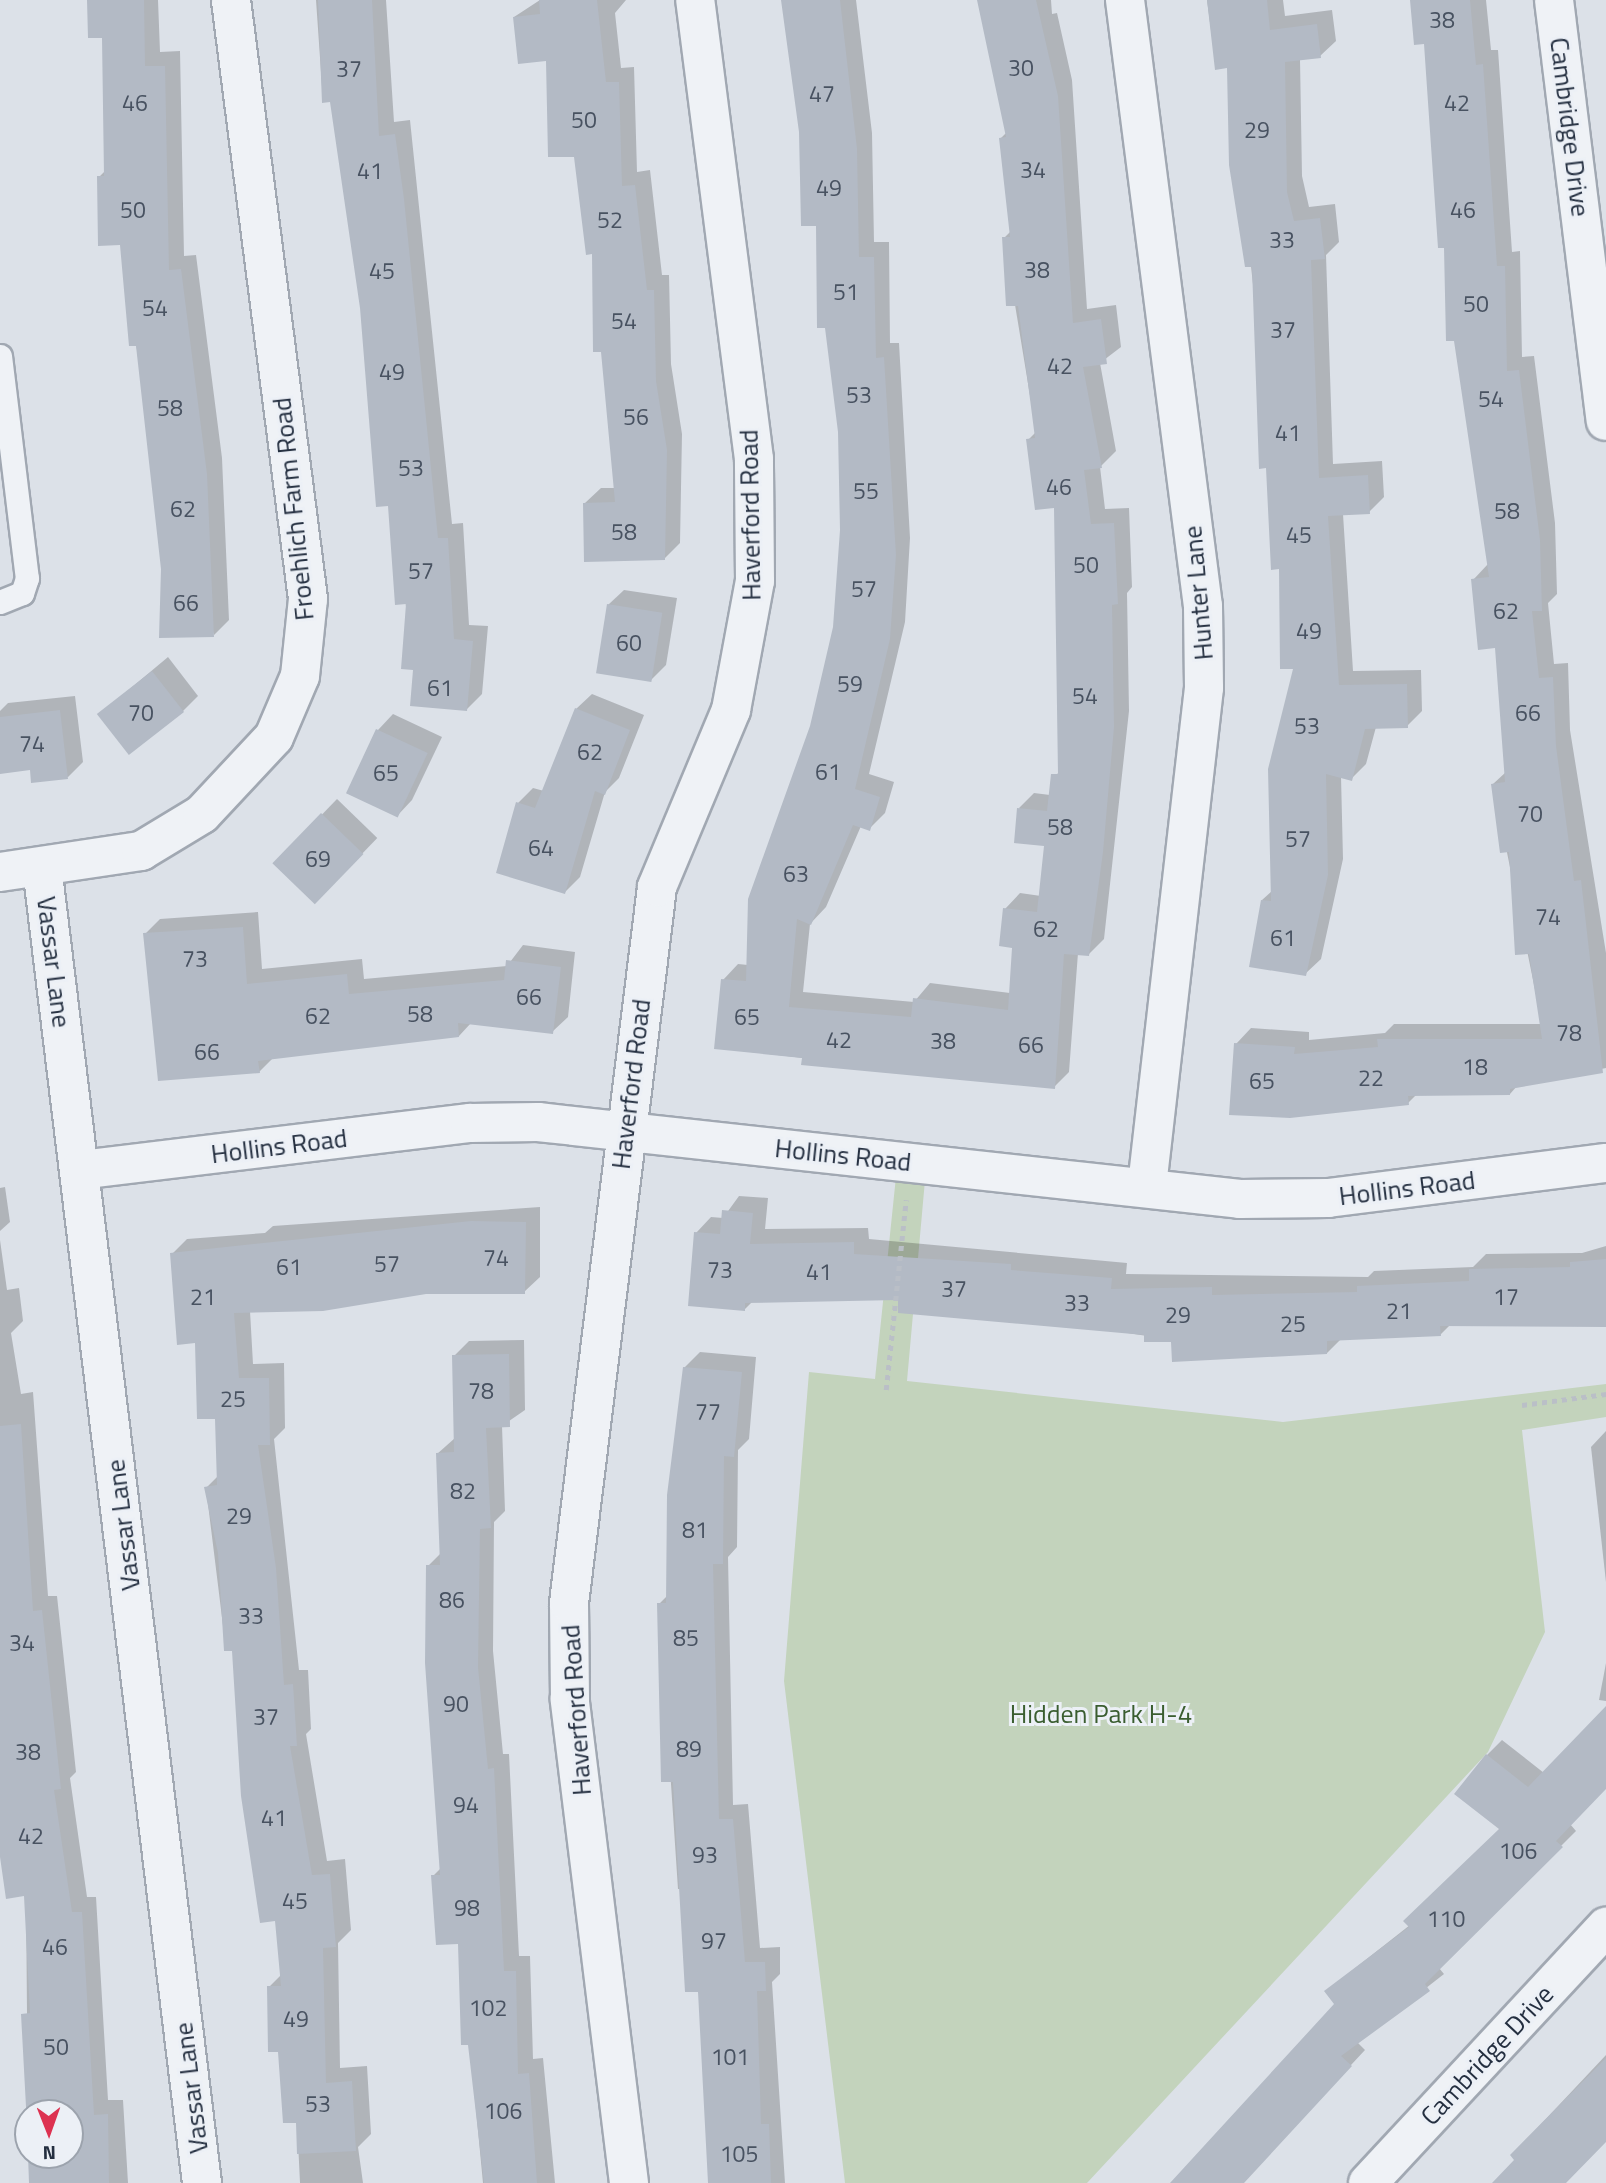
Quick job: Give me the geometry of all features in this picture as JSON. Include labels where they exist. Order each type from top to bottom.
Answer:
[{"type":"street","name":"Froehlich Farm Road","points":[[0,872],[141,851],[202,814],[274,737],[300,676],[308,599],[231,0]]},
{"type":"street","name":"Haverford Road","points":[[629,2183],[570,1699],[569,1617],[624,1133],[657,887],[731,710],[755,580],[754,459],[695,0]]},
{"type":"street","name":"Hunter Lane","points":[[1125,0],[1203,606],[1204,688],[1147,1186]]},
{"type":"street","name":"Cambridge Drive","points":[[1554,0],[1606,421]]},
{"type":"street","name":"Vassar Lane","points":[[42,867],[202,2183]]},
{"type":"street","name":"Hollins Road","points":[[80,1170],[470,1124],[538,1122],[1147,1186],[1240,1199],[1328,1198],[1606,1163]]},
{"type":"street","name":"Cambridge Drive","points":[[1368,2183],[1606,1927]]},
{"type":"lane","points":[[0,356],[27,578],[22,593],[0,602]]},
{"type":"path","points":[[886,1390],[910,1161]]},
{"type":"path","points":[[1522,1405],[1606,1395]]},
{"type":"green space","name":"Hidden Park H-4","points":[[897,1167],[926,1169],[907,1381],[1283,1422],[1606,1384],[1606,1417],[1522,1430],[1545,1632],[1488,1752],[1087,2183],[845,2183],[784,1681],[809,1372],[875,1379]]},
{"type":"building","points":[[87,0],[144,0],[145,66],[165,66],[169,270],[181,269],[207,474],[214,637],[159,638],[161,569],[136,346],[129,346],[120,245],[98,246],[97,176],[104,176],[102,38],[88,38]]},
{"type":"building","points":[[318,0],[372,0],[379,136],[395,134],[438,538],[448,538],[454,639],[473,641],[467,711],[410,706],[413,670],[401,669],[406,604],[395,605],[388,506],[376,507],[360,308],[330,102],[322,103]]},
{"type":"building","points":[[539,0],[597,0],[606,82],[619,82],[622,186],[635,185],[647,290],[654,290],[656,381],[667,450],[665,560],[584,562],[583,503],[615,502],[601,352],[593,352],[592,254],[586,255],[574,157],[548,157],[546,61],[518,64],[513,17],[540,14]]},
{"type":"building","points":[[781,0],[840,0],[857,149],[859,257],[874,257],[876,358],[884,357],[896,555],[890,639],[855,789],[880,797],[870,831],[853,825],[811,925],[797,919],[789,1007],[911,1017],[913,998],[1008,1010],[1012,948],[999,946],[1003,908],[1037,912],[1044,846],[1014,843],[1017,808],[1047,811],[1051,774],[1058,774],[1054,508],[1035,510],[1026,439],[1035,438],[1018,306],[1006,306],[1002,237],[1010,237],[999,138],[1006,137],[977,0],[1036,0],[1058,96],[1073,323],[1101,319],[1107,364],[1083,367],[1102,468],[1084,470],[1091,524],[1114,523],[1118,604],[1112,605],[1114,727],[1103,852],[1089,956],[1064,954],[1055,1089],[801,1065],[802,1058],[714,1049],[721,979],[746,981],[748,899],[810,726],[833,627],[840,530],[838,432],[825,328],[817,328],[816,226],[801,226],[799,132]]},
{"type":"building","points":[[1207,0],[1267,0],[1270,30],[1317,24],[1321,58],[1285,62],[1287,192],[1294,221],[1320,218],[1325,259],[1311,260],[1319,478],[1368,475],[1370,514],[1328,516],[1339,685],[1407,684],[1408,728],[1365,729],[1352,781],[1326,774],[1328,875],[1306,976],[1249,967],[1261,900],[1271,901],[1268,769],[1293,669],[1280,669],[1279,569],[1271,570],[1266,468],[1259,469],[1252,267],[1245,267],[1229,165],[1227,68],[1215,70]]},
{"type":"building","points":[[1410,0],[1470,0],[1476,65],[1483,64],[1497,266],[1505,266],[1507,371],[1519,370],[1540,540],[1542,611],[1532,611],[1539,678],[1553,677],[1556,746],[1574,881],[1581,880],[1603,1073],[1510,1089],[1510,1095],[1408,1096],[1409,1105],[1290,1118],[1229,1115],[1234,1043],[1295,1047],[1294,1054],[1378,1047],[1377,1039],[1542,1039],[1529,954],[1515,955],[1509,852],[1500,853],[1491,784],[1505,782],[1495,648],[1478,650],[1471,579],[1489,577],[1454,341],[1446,341],[1444,248],[1438,248],[1424,44],[1414,45]]},
{"type":"building","points":[[607,604],[662,613],[651,682],[596,673]]},
{"type":"building","points":[[152,671],[184,712],[129,755],[97,714]]},
{"type":"building","points":[[575,708],[630,730],[605,795],[595,791],[565,894],[496,873],[516,802],[535,808]]},
{"type":"building","points":[[60,710],[68,779],[31,783],[30,770],[0,774],[0,717]]},
{"type":"building","points":[[376,729],[428,753],[398,817],[346,793]]},
{"type":"building","points":[[321,813],[363,854],[315,904],[272,863]]},
{"type":"building","points":[[243,927],[247,984],[347,974],[349,994],[504,980],[506,960],[561,967],[553,1034],[458,1023],[459,1037],[258,1061],[260,1073],[158,1081],[143,933]]},
{"type":"building","points":[[722,1210],[753,1213],[750,1244],[854,1242],[854,1254],[1011,1264],[1011,1270],[1112,1278],[1111,1289],[1212,1287],[1212,1295],[1357,1292],[1357,1286],[1469,1281],[1469,1269],[1570,1267],[1570,1262],[1606,1259],[1606,1327],[1440,1326],[1441,1336],[1327,1341],[1327,1354],[1172,1362],[1171,1342],[1144,1342],[1144,1335],[898,1313],[898,1300],[745,1303],[745,1311],[688,1306],[694,1232],[720,1234]]},
{"type":"building","points":[[471,1221],[526,1222],[525,1294],[426,1294],[323,1311],[234,1313],[239,1378],[269,1378],[270,1445],[258,1445],[276,1568],[284,1685],[293,1684],[297,1746],[290,1746],[312,1875],[330,1874],[336,1947],[323,1948],[326,2083],[352,2081],[356,2151],[297,2154],[296,2123],[283,2123],[278,2052],[268,2052],[267,1986],[281,1986],[275,1921],[260,1923],[241,1796],[232,1651],[224,1651],[218,1553],[204,1487],[217,1485],[215,1419],[197,1419],[195,1343],[177,1345],[170,1253]]},
{"type":"building","points":[[509,1354],[510,1427],[486,1428],[491,1528],[480,1529],[478,1667],[488,1769],[494,1768],[504,1971],[516,1971],[518,2074],[529,2073],[537,2183],[484,2183],[468,2045],[461,2045],[458,1944],[436,1945],[431,1875],[440,1875],[425,1663],[426,1565],[440,1565],[436,1453],[454,1452],[452,1355]]},
{"type":"building","points":[[683,1367],[742,1372],[734,1457],[724,1456],[723,1564],[713,1564],[719,1819],[733,1819],[745,1962],[765,1962],[766,1991],[757,1991],[761,2124],[769,2124],[771,2183],[708,2183],[698,1992],[685,1992],[673,1782],[661,1782],[657,1603],[666,1603],[667,1495]]},
{"type":"building","points":[[21,1424],[33,1611],[42,1610],[61,1789],[54,1790],[72,1912],[82,1912],[94,2115],[108,2114],[109,2183],[29,2183],[28,2169],[84,2169],[84,2099],[26,2099],[21,2014],[30,2013],[24,1896],[6,1899],[0,1857],[0,1426]]},
{"type":"building","points":[[1606,1706],[1606,1789],[1556,1841],[1563,1847],[1425,1984],[1430,1991],[1341,2056],[1352,2066],[1244,2183],[1170,2183],[1334,2004],[1324,1991],[1409,1927],[1403,1921],[1499,1829],[1454,1794],[1486,1754],[1528,1787]]},
{"type":"building","points":[[1606,2058],[1606,2142],[1566,2183],[1492,2183],[1514,2160],[1510,2155]]}]
